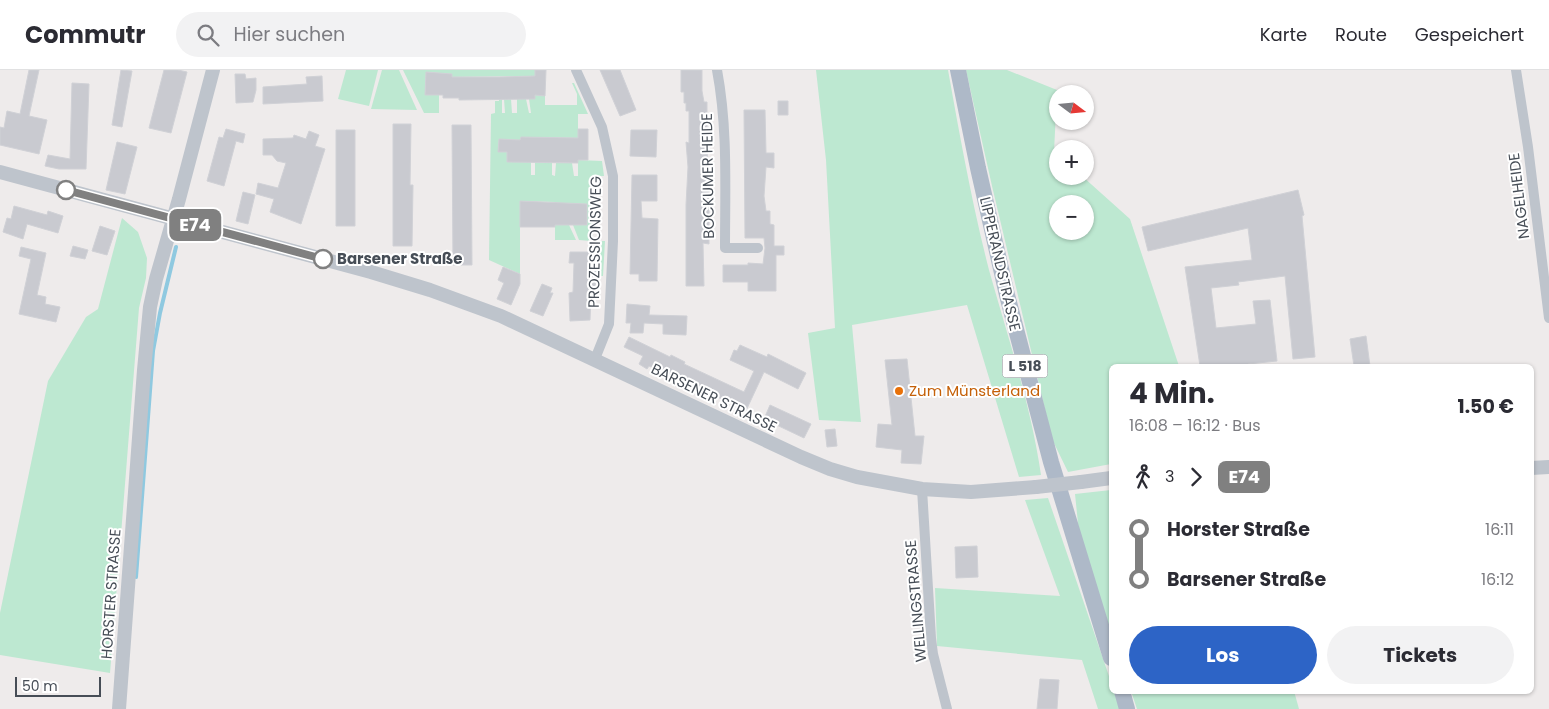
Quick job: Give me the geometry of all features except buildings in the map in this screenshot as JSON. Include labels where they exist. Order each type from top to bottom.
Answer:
[{"type":"main road","name":"LIPPERANDSTRASSE","points":[[958,70],[978,168],[1012,314],[1050,462],[1109,652]]},
{"type":"main road","points":[[1123,694],[1128,709]]},
{"type":"street","name":"HORSTER STRASSE","points":[[119,709],[149,316],[156,279],[213,70]]},
{"type":"street","name":"PROZESSIONSWEG","points":[[576,70],[602,128],[612,176],[614,225],[610,314],[606,334],[595,359]]},
{"type":"street","name":"BOCKUMER HEIDE","points":[[717,70],[721,93],[725,148],[725,248],[758,248]]},
{"type":"street","name":"NAGELHEIDE","points":[[1516,70],[1528,147],[1549,318]]},
{"type":"street","name":"BARSENER STRASSE","points":[[0,172],[371,272],[495,313],[801,458],[857,477],[922,489],[971,492],[1109,478]]},
{"type":"street","points":[[1534,468],[1549,467]]},
{"type":"street","name":"WELLINGSTRASSE","points":[[922,489],[931,638],[946,709]]},
{"type":"green space","points":[[346,70],[378,70],[369,106],[338,99]]},
{"type":"green space","points":[[382,70],[399,70],[417,110],[371,109]]},
{"type":"green space","points":[[403,70],[535,70],[535,76],[452,77],[452,74],[426,72],[425,95],[439,95],[439,113],[424,113]]},
{"type":"green space","points":[[816,70],[948,70],[977,220],[989,270],[1025,397],[1041,475],[1019,477],[967,305],[852,325],[861,422],[819,420],[808,333],[835,328],[826,160]]},
{"type":"green space","points":[[966,70],[1007,70],[1049,87],[1049,130],[1055,130],[1055,140],[1049,140],[1049,185],[1092,185],[1130,219],[1178,364],[1109,364],[1109,464],[1068,472],[1052,439]]},
{"type":"green space","points":[[572,83],[574,83],[588,114],[578,114],[578,138],[521,137],[520,140],[499,139],[498,152],[507,152],[507,162],[531,162],[531,175],[535,175],[535,162],[552,162],[552,175],[555,176],[556,163],[572,163],[574,176],[578,176],[578,160],[602,161],[604,176],[593,176],[593,241],[605,241],[603,276],[595,276],[596,264],[590,263],[591,241],[579,240],[573,225],[587,225],[587,204],[520,201],[520,274],[489,260],[491,114],[495,113],[495,101],[499,101],[499,99],[502,99],[502,113],[505,113],[504,99],[511,99],[512,113],[517,113],[517,99],[526,99],[529,113],[531,113],[529,99],[535,99],[535,95],[545,96],[545,105],[577,105],[577,94]]},
{"type":"green space","points":[[122,218],[138,232],[147,258],[146,278],[139,308],[110,673],[0,655],[0,613],[48,381],[86,317],[98,309]]},
{"type":"green space","points":[[555,225],[569,225],[576,240],[555,240]]},
{"type":"green space","points":[[1109,490],[1109,626],[1079,533],[1075,494]]},
{"type":"green space","points":[[1048,498],[1109,676],[1109,694],[1115,694],[1120,709],[1098,709],[1082,660],[937,646],[935,588],[1060,596],[1025,500]]},
{"type":"green space","points":[[1132,694],[1295,694],[1299,709],[1137,709]]},
{"type":"waterway","points":[[136,577],[153,351],[176,247]]},
{"type":"bus line","name":"E74","points":[[66,190],[323,259]]},
{"type":"place","name":"Barsener Straße","points":[[323,259]]},
{"type":"place","name":"Zum Münsterland","points":[[899,391]]}]
